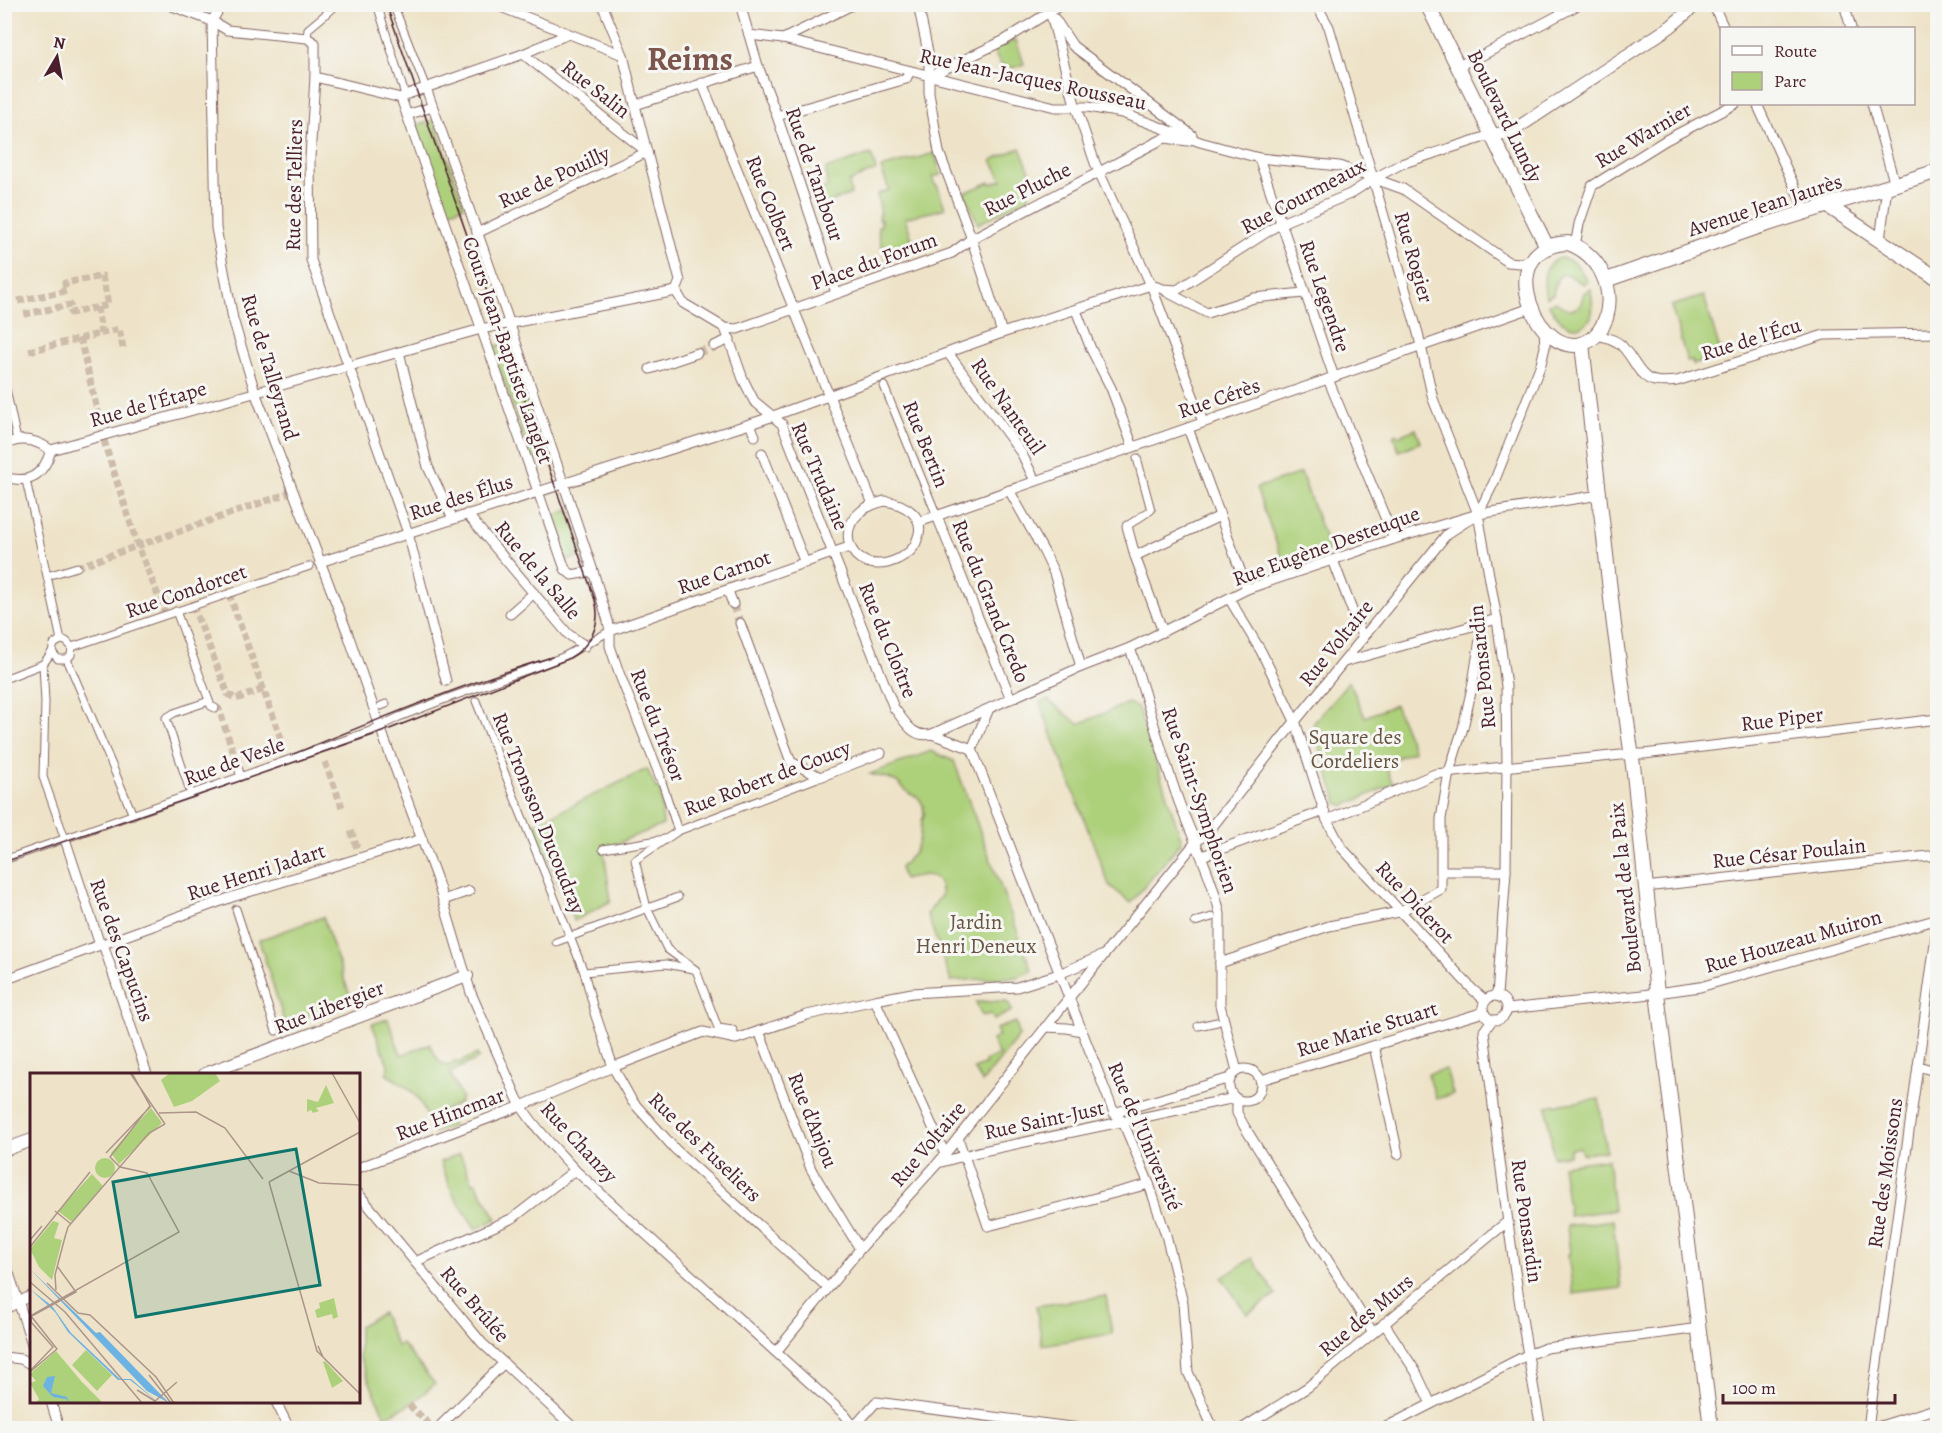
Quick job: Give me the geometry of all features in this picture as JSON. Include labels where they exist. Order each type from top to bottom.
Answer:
[{"type":"main road","name":"Boulevard Lundy","points":[[1426,4],[1547,247]]},
{"type":"main road","name":"Avenue Jean Jaurès","points":[[1606,280],[1758,227],[1938,171]]},
{"type":"main road","points":[[1827,206],[1938,279]]},
{"type":"main road","points":[[1568,243],[1575,246],[1599,267],[1606,280],[1609,298],[1604,325],[1596,335],[1582,344],[1552,338],[1531,308],[1526,282],[1532,260],[1547,247],[1568,243]]},
{"type":"main road","name":"Boulevard de la Paix","points":[[1582,344],[1657,993],[1711,1428]]},
{"type":"street","points":[[167,4],[213,21],[227,30],[307,38],[308,29],[338,4]]},
{"type":"street","name":"Rue de Talleyrand","points":[[222,4],[213,21],[216,228],[233,318],[255,392],[348,634],[380,726]]},
{"type":"street","name":"Cours Jean-Baptiste Langlet","points":[[376,4],[407,115],[477,330],[565,569],[572,575],[593,571]]},
{"type":"street","name":"Cours Jean-Baptiste Langlet","points":[[393,4],[426,88],[509,322],[593,571],[610,631]]},
{"type":"street","points":[[602,4],[623,56],[680,281],[676,291],[683,303],[725,328],[743,379],[754,401],[771,417]]},
{"type":"street","name":"Rue de Tambour","points":[[740,4],[758,66],[836,293]]},
{"type":"street","points":[[783,39],[854,4]]},
{"type":"street","points":[[918,4],[929,57],[929,93],[939,152],[971,238],[1002,333]]},
{"type":"street","points":[[930,76],[1005,40],[1049,8],[1062,4]]},
{"type":"street","name":"Rue Rogier","points":[[1316,4],[1329,27],[1421,346]]},
{"type":"street","points":[[1457,66],[1481,56],[1580,4]]},
{"type":"street","points":[[1491,135],[1511,132],[1670,27],[1697,4]]},
{"type":"street","points":[[1713,4],[1724,27]]},
{"type":"street","points":[[1844,4],[1851,27]]},
{"type":"street","points":[[495,5],[623,56]]},
{"type":"street","points":[[1049,8],[1076,107],[1099,172],[1151,285],[1203,422]]},
{"type":"street","points":[[1049,8],[1073,46],[1200,142]]},
{"type":"street","points":[[315,77],[403,97],[523,54],[568,34]]},
{"type":"street","name":"Rue Jean-Jacques Rousseau","points":[[749,35],[783,39],[1055,107],[1076,107],[1122,113],[1200,142],[1259,158],[1339,166],[1403,189],[1508,262],[1520,263],[1532,260]]},
{"type":"street","name":"Rue des Telliers","points":[[307,38],[315,43],[310,158],[311,260],[408,533],[446,681]]},
{"type":"street","name":"Rue Salin","points":[[523,54],[647,152]]},
{"type":"street","points":[[635,105],[758,66]]},
{"type":"street","points":[[777,116],[906,79],[910,71]]},
{"type":"street","name":"Rue Colbert","points":[[702,83],[873,504]]},
{"type":"street","name":"Rue Warnier","points":[[1575,246],[1579,224],[1592,186],[1666,140],[1733,105]]},
{"type":"street","points":[[1757,105],[1806,212]]},
{"type":"street","points":[[1872,105],[1891,186],[1880,240]]},
{"type":"street","points":[[407,115],[432,107]]},
{"type":"street","name":"Rue Courmeaux","points":[[1163,289],[1177,290],[1184,287],[1281,223],[1350,194],[1372,179],[1407,162],[1491,135]]},
{"type":"street","name":"Rue Pluche","points":[[971,238],[1165,138],[1200,142]]},
{"type":"street","name":"Rue de Pouilly","points":[[477,233],[647,152]]},
{"type":"street","name":"Rue Legendre","points":[[1259,158],[1331,378],[1394,539]]},
{"type":"street","name":"Place du Forum","points":[[725,328],[737,329],[945,256],[971,238]]},
{"type":"street","points":[[755,436],[750,423],[1002,333],[1151,285],[1207,313],[1254,298],[1304,293]]},
{"type":"street","name":"Rue de l'Étape","points":[[51,450],[477,330],[676,291]]},
{"type":"street","name":"Rue Cérès","points":[[919,522],[1531,308]]},
{"type":"street","points":[[1076,310],[1091,349],[1111,388],[1133,447]]},
{"type":"street","points":[[1478,514],[1494,482],[1541,364],[1545,347],[1544,329]]},
{"type":"street","name":"Rue de l'Écu","points":[[1596,335],[1609,338],[1621,345],[1642,375],[1649,380],[1663,383],[1677,381],[1824,335],[1938,333]]},
{"type":"street","points":[[714,346],[730,339]]},
{"type":"street","name":"Rue Ponsardin","points":[[1421,346],[1434,399],[1478,514],[1506,686],[1506,871],[1497,996]]},
{"type":"street","points":[[399,352],[428,467],[453,519]]},
{"type":"street","points":[[650,369],[697,353]]},
{"type":"street","name":"Rue Nanteuil","points":[[948,353],[1022,454],[1035,481]]},
{"type":"street","points":[[4,380],[17,440]]},
{"type":"street","name":"Rue Bertin","points":[[884,386],[937,516]]},
{"type":"street","name":"Rue Trudaine","points":[[771,417],[782,424],[833,553]]},
{"type":"street","name":"Rue des Élus","points":[[320,562],[750,423]]},
{"type":"street","points":[[1188,428],[1247,589]]},
{"type":"street","points":[[4,446],[17,440],[35,441],[51,450],[47,463],[40,471],[26,480],[4,477]]},
{"type":"street","points":[[762,453],[805,563]]},
{"type":"street","points":[[1137,458],[1151,510],[1127,526],[1135,556],[1163,633]]},
{"type":"street","points":[[26,480],[61,640]]},
{"type":"street","points":[[1009,490],[1054,573],[1081,667]]},
{"type":"street","name":"Rue Eugène Desteuque","points":[[932,734],[1163,633],[1230,600],[1247,589],[1394,539],[1478,514],[1600,495]]},
{"type":"street","points":[[885,501],[896,503],[914,513],[919,522],[920,535],[915,545],[908,554],[892,561],[878,564],[866,561],[855,556],[849,547],[849,528],[855,517],[861,510],[873,504],[885,501]]},
{"type":"street","name":"Rue de la Salle","points":[[467,514],[568,634],[585,646]]},
{"type":"street","name":"Rue Voltaire","points":[[776,1352],[860,1249],[938,1163],[1045,1027],[1196,843],[1209,831],[1447,534],[1478,514]]},
{"type":"street","name":"Rue du Grand Credo","points":[[937,516],[1011,699]]},
{"type":"street","points":[[1135,556],[1220,516]]},
{"type":"street","points":[[1424,530],[1436,533],[1440,544]]},
{"type":"street","name":"Rue Carnot","points":[[610,631],[849,547]]},
{"type":"street","name":"Rue du Cloître","points":[[833,553],[894,708],[908,728],[919,735],[932,734]]},
{"type":"street","points":[[1333,560],[1363,639]]},
{"type":"street","name":"Rue Condorcet","points":[[72,647],[310,566]]},
{"type":"street","points":[[47,576],[76,567]]},
{"type":"street","points":[[728,591],[733,604]]},
{"type":"street","points":[[510,614],[534,593]]},
{"type":"street","name":"Rue Diderot","points":[[1230,600],[1261,651],[1295,721],[1325,815],[1342,848],[1399,912],[1486,1001]]},
{"type":"street","points":[[176,611],[211,706],[215,708]]},
{"type":"street","points":[[1344,662],[1478,623],[1497,620]]},
{"type":"street","points":[[1220,963],[1329,926],[1399,912],[1441,889],[1441,819],[1449,772],[1463,728],[1473,683],[1481,633],[1478,623]]},
{"type":"street","points":[[741,627],[791,762],[820,777]]},
{"type":"street","name":"Rue de Vesle","points":[[4,860],[241,777],[563,657],[610,631]]},
{"type":"street","name":"Rue du Trésor","points":[[610,631],[612,649],[619,673],[660,776],[678,831]]},
{"type":"street","points":[[4,679],[43,664],[52,652],[54,644],[61,640],[66,641],[72,647],[71,655],[67,659],[58,659],[52,652]]},
{"type":"street","name":"Rue Saint-Symphorien","points":[[1130,648],[1178,800],[1202,856],[1220,914],[1220,1005],[1237,1071]]},
{"type":"street","points":[[67,659],[134,814]]},
{"type":"street","points":[[43,664],[45,702],[43,777],[65,838]]},
{"type":"street","name":"Rue Tronsson Ducoudray","points":[[476,700],[584,972]]},
{"type":"street","points":[[191,794],[166,718],[209,701]]},
{"type":"street","points":[[932,734],[972,749],[987,711]]},
{"type":"street","name":"Rue Piper","points":[[1202,856],[1325,815],[1436,774],[1507,765],[1644,754],[1938,719]]},
{"type":"street","name":"Rue Chanzy","points":[[380,726],[422,839],[471,993],[521,1106],[574,1170],[844,1414],[854,1428]]},
{"type":"street","name":"Rue de l'Université","points":[[972,749],[1114,1113],[1124,1122],[1149,1184],[1166,1235],[1183,1303],[1188,1372],[1214,1428]]},
{"type":"street","name":"Rue Robert de Coucy","points":[[647,908],[635,860],[678,831],[881,753]]},
{"type":"street","points":[[236,761],[241,777]]},
{"type":"street","name":"Rue des Capucins","points":[[65,838],[147,1073]]},
{"type":"street","name":"Rue Henri Jadart","points":[[4,980],[359,853],[422,839]]},
{"type":"street","points":[[603,849],[667,839]]},
{"type":"street","name":"Rue César Poulain","points":[[1645,887],[1938,855]]},
{"type":"street","points":[[1442,871],[1506,871]]},
{"type":"street","points":[[442,900],[469,891]]},
{"type":"street","points":[[556,942],[678,897]]},
{"type":"street","points":[[647,908],[667,949],[696,970],[718,1028],[733,1030],[736,1039]]},
{"type":"street","points":[[236,909],[276,1031]]},
{"type":"street","points":[[1195,922],[1212,917]]},
{"type":"street","name":"Rue Houzeau Muiron","points":[[1508,1009],[1700,987],[1938,920]]},
{"type":"street","name":"Rue des Moissons","points":[[1868,1428],[1938,920]]},
{"type":"street","name":"Rue Voltaire","points":[[736,1039],[807,1015],[912,993],[1017,987],[1059,974],[1103,956]]},
{"type":"street","points":[[584,972],[666,964],[696,970]]},
{"type":"street","name":"Rue des Fuseliers","points":[[584,972],[613,1066],[632,1101],[675,1149],[828,1288]]},
{"type":"street","name":"Rue Libergier","points":[[208,1073],[467,976]]},
{"type":"street","points":[[1497,996],[1506,1002],[1508,1009],[1502,1019],[1492,1020],[1487,1018],[1483,1007],[1489,997],[1497,996]]},
{"type":"street","points":[[875,1000],[945,1154]]},
{"type":"street","name":"Rue Marie Stuart","points":[[1261,1080],[1484,1012]]},
{"type":"street","name":"Rue Ponsardin","points":[[1492,1020],[1484,1032],[1527,1356],[1541,1428]]},
{"type":"street","points":[[1198,1026],[1217,1022]]},
{"type":"street","points":[[1045,1027],[1082,1030]]},
{"type":"street","name":"Rue d'Anjou","points":[[759,1031],[811,1169],[860,1249]]},
{"type":"street","name":"Rue Hincmar","points":[[360,1167],[521,1106],[613,1066],[703,1032],[736,1039]]},
{"type":"street","points":[[1374,1046],[1398,1154]]},
{"type":"street","points":[[1918,1066],[1938,1072]]},
{"type":"street","points":[[1114,1113],[1230,1078],[1237,1071],[1251,1070],[1261,1080],[1257,1096],[1248,1102],[1236,1099]]},
{"type":"street","points":[[1230,1078],[1229,1089],[1236,1099],[1237,1113],[1244,1126],[1373,1333]]},
{"type":"street","name":"Rue Saint-Just","points":[[938,1163],[1236,1099]]},
{"type":"street","points":[[958,1138],[988,1226],[1149,1184]]},
{"type":"street","points":[[4,1150],[30,1141]]},
{"type":"street","points":[[415,1262],[513,1218],[574,1170]]},
{"type":"street","name":"Rue Brûlée","points":[[360,1195],[482,1344],[574,1428]]},
{"type":"street","name":"Rue des Murs","points":[[1243,1428],[1308,1387],[1508,1221]]},
{"type":"street","points":[[4,1258],[30,1338]]},
{"type":"street","points":[[4,1310],[30,1296]]},
{"type":"street","points":[[1384,1323],[1416,1372],[1431,1404]]},
{"type":"street","points":[[1384,1428],[1546,1348],[1700,1328]]},
{"type":"street","points":[[4,1357],[21,1359],[30,1364]]},
{"type":"street","points":[[438,1428],[504,1363]]},
{"type":"street","points":[[854,1428],[876,1402],[1079,1428]]},
{"type":"street","points":[[52,1403],[59,1428]]},
{"type":"street","points":[[277,1403],[289,1428]]},
{"type":"street","points":[[1874,1428],[1938,1408]]},
{"type":"green space","points":[[1016,40],[1024,64],[1012,68],[1000,64],[993,50]]},
{"type":"green space","points":[[434,120],[464,206],[446,213],[415,126]]},
{"type":"green space","points":[[1020,148],[1031,174],[1022,178],[1030,197],[978,224],[964,193],[990,182],[991,184],[1002,180],[992,160]]},
{"type":"green space","points":[[935,153],[941,175],[932,177],[945,208],[905,218],[916,251],[887,261],[878,226],[881,226],[881,220],[879,220],[880,208],[877,194],[889,190],[881,168]]},
{"type":"green space","points":[[871,154],[876,170],[849,182],[851,194],[815,208],[814,193],[827,187],[826,169]]},
{"type":"green space","points":[[1560,258],[1574,263],[1588,282],[1583,284],[1562,274],[1557,279],[1553,294],[1546,298],[1544,280],[1546,269]]},
{"type":"green space","points":[[1591,289],[1593,307],[1590,319],[1581,326],[1566,324],[1548,304],[1556,302],[1565,308],[1575,308],[1581,304],[1584,293]]},
{"type":"green space","points":[[1704,296],[1721,355],[1693,365],[1692,360],[1687,361],[1671,306]]},
{"type":"green space","points":[[511,341],[550,454],[532,461],[492,348]]},
{"type":"green space","points":[[1416,429],[1421,442],[1399,451],[1393,435],[1396,433],[1398,436]]},
{"type":"green space","points":[[1301,473],[1329,550],[1285,566],[1256,488]]},
{"type":"green space","points":[[569,510],[585,554],[566,561],[550,517]]},
{"type":"green space","name":"Square des Cordeliers","points":[[1349,681],[1365,717],[1395,705],[1414,751],[1384,763],[1392,782],[1395,783],[1344,806],[1338,803],[1313,729],[1314,723]]},
{"type":"green space","points":[[1048,700],[1079,724],[1128,703],[1138,708],[1182,841],[1131,903],[1109,885],[1040,703]]},
{"type":"green space","name":"Jardin Henri Deneux","points":[[931,751],[954,761],[1032,971],[1017,977],[951,981],[927,914],[941,896],[941,887],[935,877],[930,876],[917,876],[904,880],[900,868],[914,853],[919,841],[924,815],[923,805],[918,797],[910,794],[897,782],[870,774]]},
{"type":"green space","points":[[647,769],[657,789],[660,788],[663,825],[627,839],[604,852],[611,901],[574,921],[534,824]]},
{"type":"green space","points":[[323,917],[351,999],[285,1024],[259,940]]},
{"type":"green space","points":[[1005,1001],[1012,1011],[994,1020],[991,1014],[982,1016],[976,1002]]},
{"type":"green space","points":[[388,1019],[401,1055],[430,1044],[439,1061],[449,1066],[455,1061],[459,1063],[477,1054],[479,1058],[450,1073],[462,1099],[460,1103],[445,1110],[453,1126],[433,1133],[417,1098],[405,1086],[386,1074],[389,1067],[372,1024]]},
{"type":"green space","points":[[1016,1022],[1019,1036],[982,1082],[974,1069],[999,1055],[992,1040],[999,1036],[996,1029]]},
{"type":"green space","points":[[1446,1069],[1453,1094],[1436,1099],[1428,1074]]},
{"type":"green space","points":[[1599,1099],[1606,1151],[1582,1154],[1580,1147],[1570,1149],[1570,1155],[1553,1157],[1547,1106]]},
{"type":"green space","points":[[460,1154],[473,1183],[475,1182],[497,1219],[476,1229],[453,1194],[440,1162]]},
{"type":"green space","points":[[1608,1159],[1614,1210],[1569,1216],[1562,1165]]},
{"type":"green space","points":[[1613,1220],[1621,1288],[1573,1294],[1567,1226]]},
{"type":"green space","points":[[1252,1258],[1276,1295],[1247,1314],[1222,1278]]},
{"type":"green space","points":[[1106,1296],[1112,1334],[1042,1345],[1036,1306]]},
{"type":"green space","points":[[382,1313],[397,1346],[402,1344],[435,1384],[412,1403],[385,1417],[360,1359],[360,1325]]},
{"type":"tunnel","points":[[18,301],[66,291],[65,283],[102,276],[108,305],[71,313],[70,305],[21,315]]},
{"type":"tunnel","points":[[97,307],[101,334]]},
{"type":"tunnel","points":[[29,351],[119,329],[123,348]]},
{"type":"tunnel","points":[[80,338],[106,448],[138,546],[166,615]]},
{"type":"tunnel","points":[[697,353],[714,346]]},
{"type":"tunnel","points":[[77,567],[292,492]]},
{"type":"tunnel","points":[[229,594],[283,744]]},
{"type":"tunnel","points":[[733,604],[740,623]]},
{"type":"tunnel","points":[[193,606],[228,694],[236,699],[264,689]]},
{"type":"tunnel","points":[[215,708],[219,709],[236,761]]},
{"type":"tunnel","points":[[325,762],[342,807]]},
{"type":"tunnel","points":[[351,831],[357,848]]},
{"type":"tunnel","points":[[409,1405],[433,1428]]},
{"type":"tram line","points":[[4,862],[382,732],[568,659],[588,642],[592,634],[597,618],[595,600],[386,4]]},
{"type":"tram line","points":[[291,755],[453,691],[552,657]]},
{"type":"district","name":"Reims","points":[[690,58]]}]
